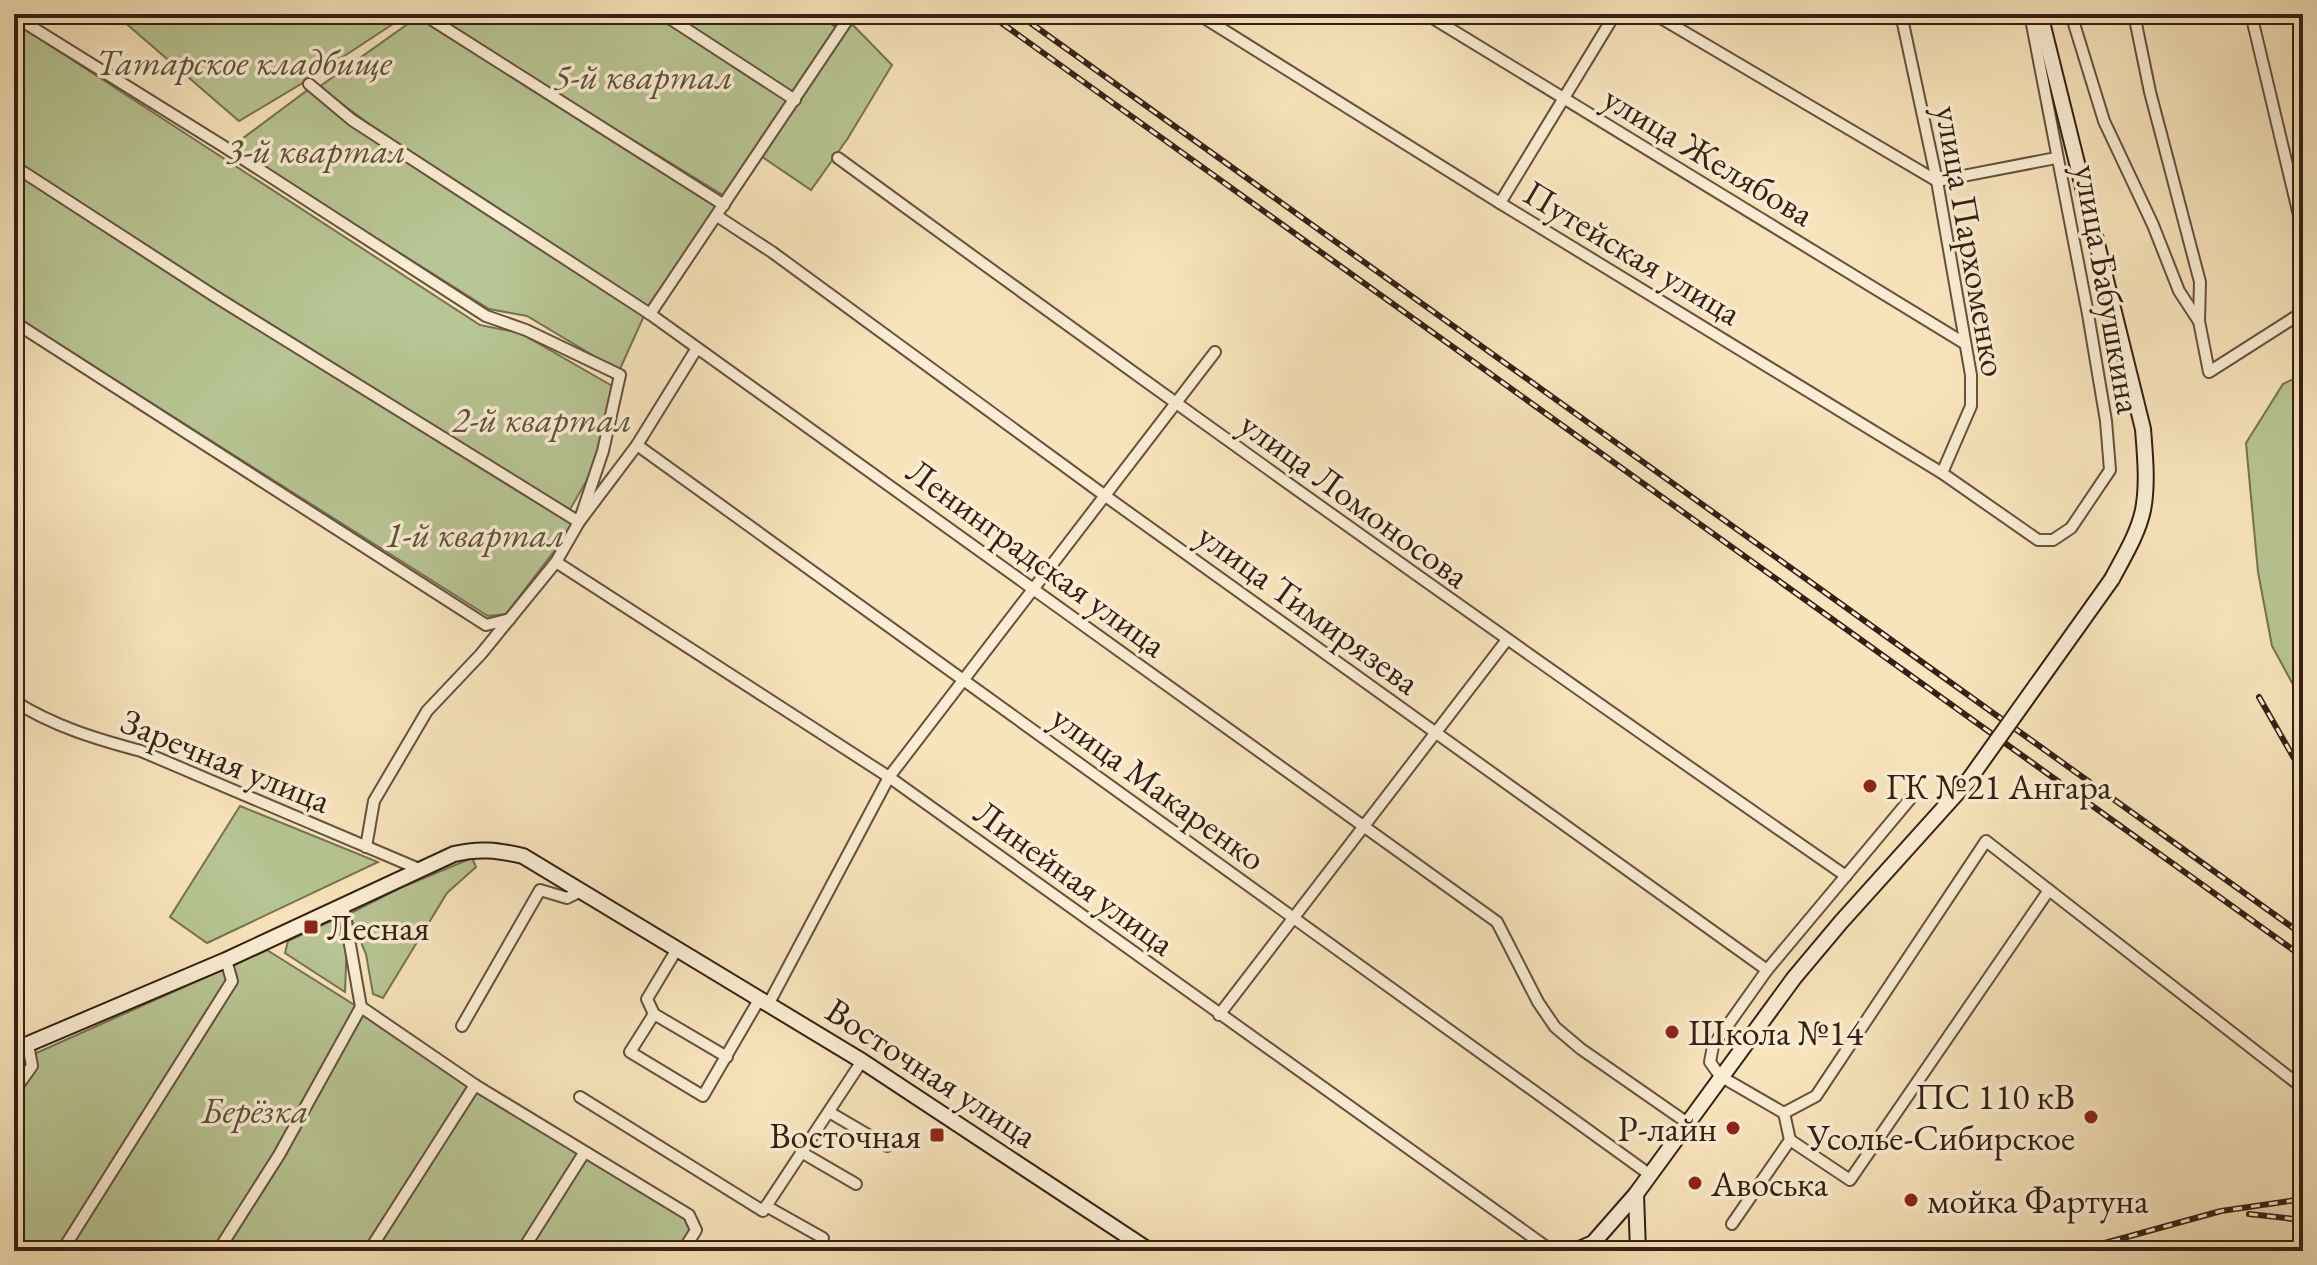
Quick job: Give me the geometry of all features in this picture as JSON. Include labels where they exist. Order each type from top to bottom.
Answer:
[{"type":"street","points":[[423,14],[724,205]]},
{"type":"street","points":[[663,14],[795,100]]},
{"type":"street","points":[[650,314],[850,16],[836,20],[827,14]]},
{"type":"street","name":"Путейская улица","points":[[1198,14],[1942,473],[2038,540]]},
{"type":"street","name":"улица Желябова","points":[[1426,14],[1964,343]]},
{"type":"street","points":[[1500,203],[1615,14]]},
{"type":"street","points":[[1654,14],[1937,181],[2056,158]]},
{"type":"street","name":"улица Пархоменко","points":[[1901,14],[1937,181],[1971,375],[1971,406],[1942,473]]},
{"type":"street","name":"улица Бабушкина","points":[[2030,14],[2106,421],[2110,470],[2071,528],[2053,540],[2038,540]]},
{"type":"street","points":[[1575,1251],[1590,1247],[1636,1194],[1794,978],[1968,781],[2112,579],[2128,550],[2143,511],[2143,429],[2040,14]]},
{"type":"street","points":[[2071,14],[2104,121],[2153,225],[2179,291],[2199,321]]},
{"type":"street","points":[[2134,14],[2150,92],[2200,282],[2199,321],[2209,372],[2303,312]]},
{"type":"street","points":[[2251,14],[2303,232]]},
{"type":"street","points":[[14,16],[486,316],[526,330],[620,375],[603,451],[579,522]]},
{"type":"street","name":"Ленинградская улица","points":[[309,84],[352,120],[650,314],[1497,922],[1538,1002],[1555,1027],[1581,1049],[1686,1122]]},
{"type":"street","name":"улица Ломоносова","points":[[838,158],[1174,404],[1506,641],[1846,876]]},
{"type":"street","points":[[14,166],[216,297],[579,522]]},
{"type":"street","name":"улица Тимирязева","points":[[717,216],[772,252],[1104,495],[1767,970]]},
{"type":"street","points":[[14,322],[486,625],[511,619]]},
{"type":"street","points":[[366,847],[374,801],[427,711],[511,619],[556,562],[579,522],[637,445],[697,348]]},
{"type":"street","points":[[654,1014],[630,1052],[703,1096],[764,1001],[889,777],[1215,352]]},
{"type":"street","name":"улица Макаренко","points":[[637,445],[1649,1174]]},
{"type":"street","name":"Линейная улица","points":[[556,562],[889,777],[1552,1251]]},
{"type":"street","points":[[1219,1015],[1506,641]]},
{"type":"street","name":"Заречная улица","points":[[14,701],[49,721],[141,751],[419,869]]},
{"type":"street","points":[[1916,792],[1767,970],[1713,1046],[1710,1062],[1720,1076],[1784,1113],[1790,1140],[1850,1180],[2049,890]]},
{"type":"street","points":[[1784,1113],[1816,1096],[1986,841],[2303,1088]]},
{"type":"street","name":"Восточная улица","points":[[14,1050],[226,960],[419,869],[475,848],[499,850],[523,856],[862,1061],[1150,1251]]},
{"type":"street","points":[[462,1026],[540,890],[567,898],[581,891]]},
{"type":"street","points":[[218,1251],[279,1155],[361,1007],[343,905]]},
{"type":"street","points":[[677,949],[647,999],[654,1014],[727,1057]]},
{"type":"street","points":[[62,1251],[232,981],[226,960]]},
{"type":"street","points":[[361,1007],[475,1085],[689,1215],[696,1230],[683,1251]]},
{"type":"street","points":[[14,1091],[32,1066],[28,1044]]},
{"type":"street","points":[[580,1097],[763,1211],[862,1061]]},
{"type":"street","points":[[369,1251],[475,1085]]},
{"type":"street","points":[[829,1112],[887,1146]]},
{"type":"street","points":[[1732,1224],[1790,1140]]},
{"type":"street","points":[[801,1152],[856,1184]]},
{"type":"street","points":[[522,1251],[584,1153]]},
{"type":"street","points":[[1636,1194],[1638,1251]]},
{"type":"street","points":[[766,1206],[823,1238]]},
{"type":"green space","name":"Татарское кладбище","points":[[115,14],[408,14],[239,121]]},
{"type":"green space","name":"5-й квартал","points":[[428,14],[659,14],[788,99],[726,197]]},
{"type":"green space","points":[[670,14],[823,14],[839,26],[793,95]]},
{"type":"green space","points":[[419,16],[719,206],[649,310],[319,87]]},
{"type":"green space","name":"2-й квартал","points":[[14,22],[480,325],[520,333],[614,387],[598,461],[569,511],[14,162]]},
{"type":"green space","points":[[850,22],[892,65],[848,138],[811,190],[761,156]]},
{"type":"green space","name":"3-й квартал","points":[[309,89],[644,316],[619,371],[527,316],[489,309],[231,147]]},
{"type":"green space","name":"1-й квартал","points":[[14,170],[575,524],[506,614],[488,616],[14,316]]},
{"type":"green space","points":[[2303,374],[2303,703],[2272,646],[2258,572],[2246,443],[2283,384]]},
{"type":"green space","points":[[240,806],[378,862],[207,943],[170,917]]},
{"type":"green space","points":[[472,858],[476,867],[447,893],[383,998],[373,994],[366,954],[349,914],[400,888]]},
{"type":"green space","points":[[342,916],[347,939],[345,992],[285,953],[288,941]]},
{"type":"green space","name":"Берёзка","points":[[267,950],[689,1215],[696,1230],[683,1251],[14,1251],[14,1063]]},
{"type":"railway","points":[[989,14],[2303,957]]},
{"type":"railway","points":[[1018,14],[2303,935]]},
{"type":"railway","points":[[2259,697],[2303,774]]},
{"type":"railway","points":[[2094,1246],[2221,1211],[2303,1199]]},
{"type":"railway","points":[[2249,1214],[2303,1220]]},
{"type":"place","name":"ГК №21 Ангара","points":[[1870,786]]},
{"type":"place","name":"Лесная","points":[[311,927]]},
{"type":"place","name":"Школа №14","points":[[1672,1032]]},
{"type":"place","name":"ПС 110 кВ Усолье-Сибирское","points":[[2091,1117]]},
{"type":"place","name":"Р-лайн","points":[[1733,1128]]},
{"type":"place","name":"Восточная","points":[[937,1135]]},
{"type":"place","name":"Авоська","points":[[1695,1183]]},
{"type":"place","name":"мойка Фартуна","points":[[1911,1200]]}]
